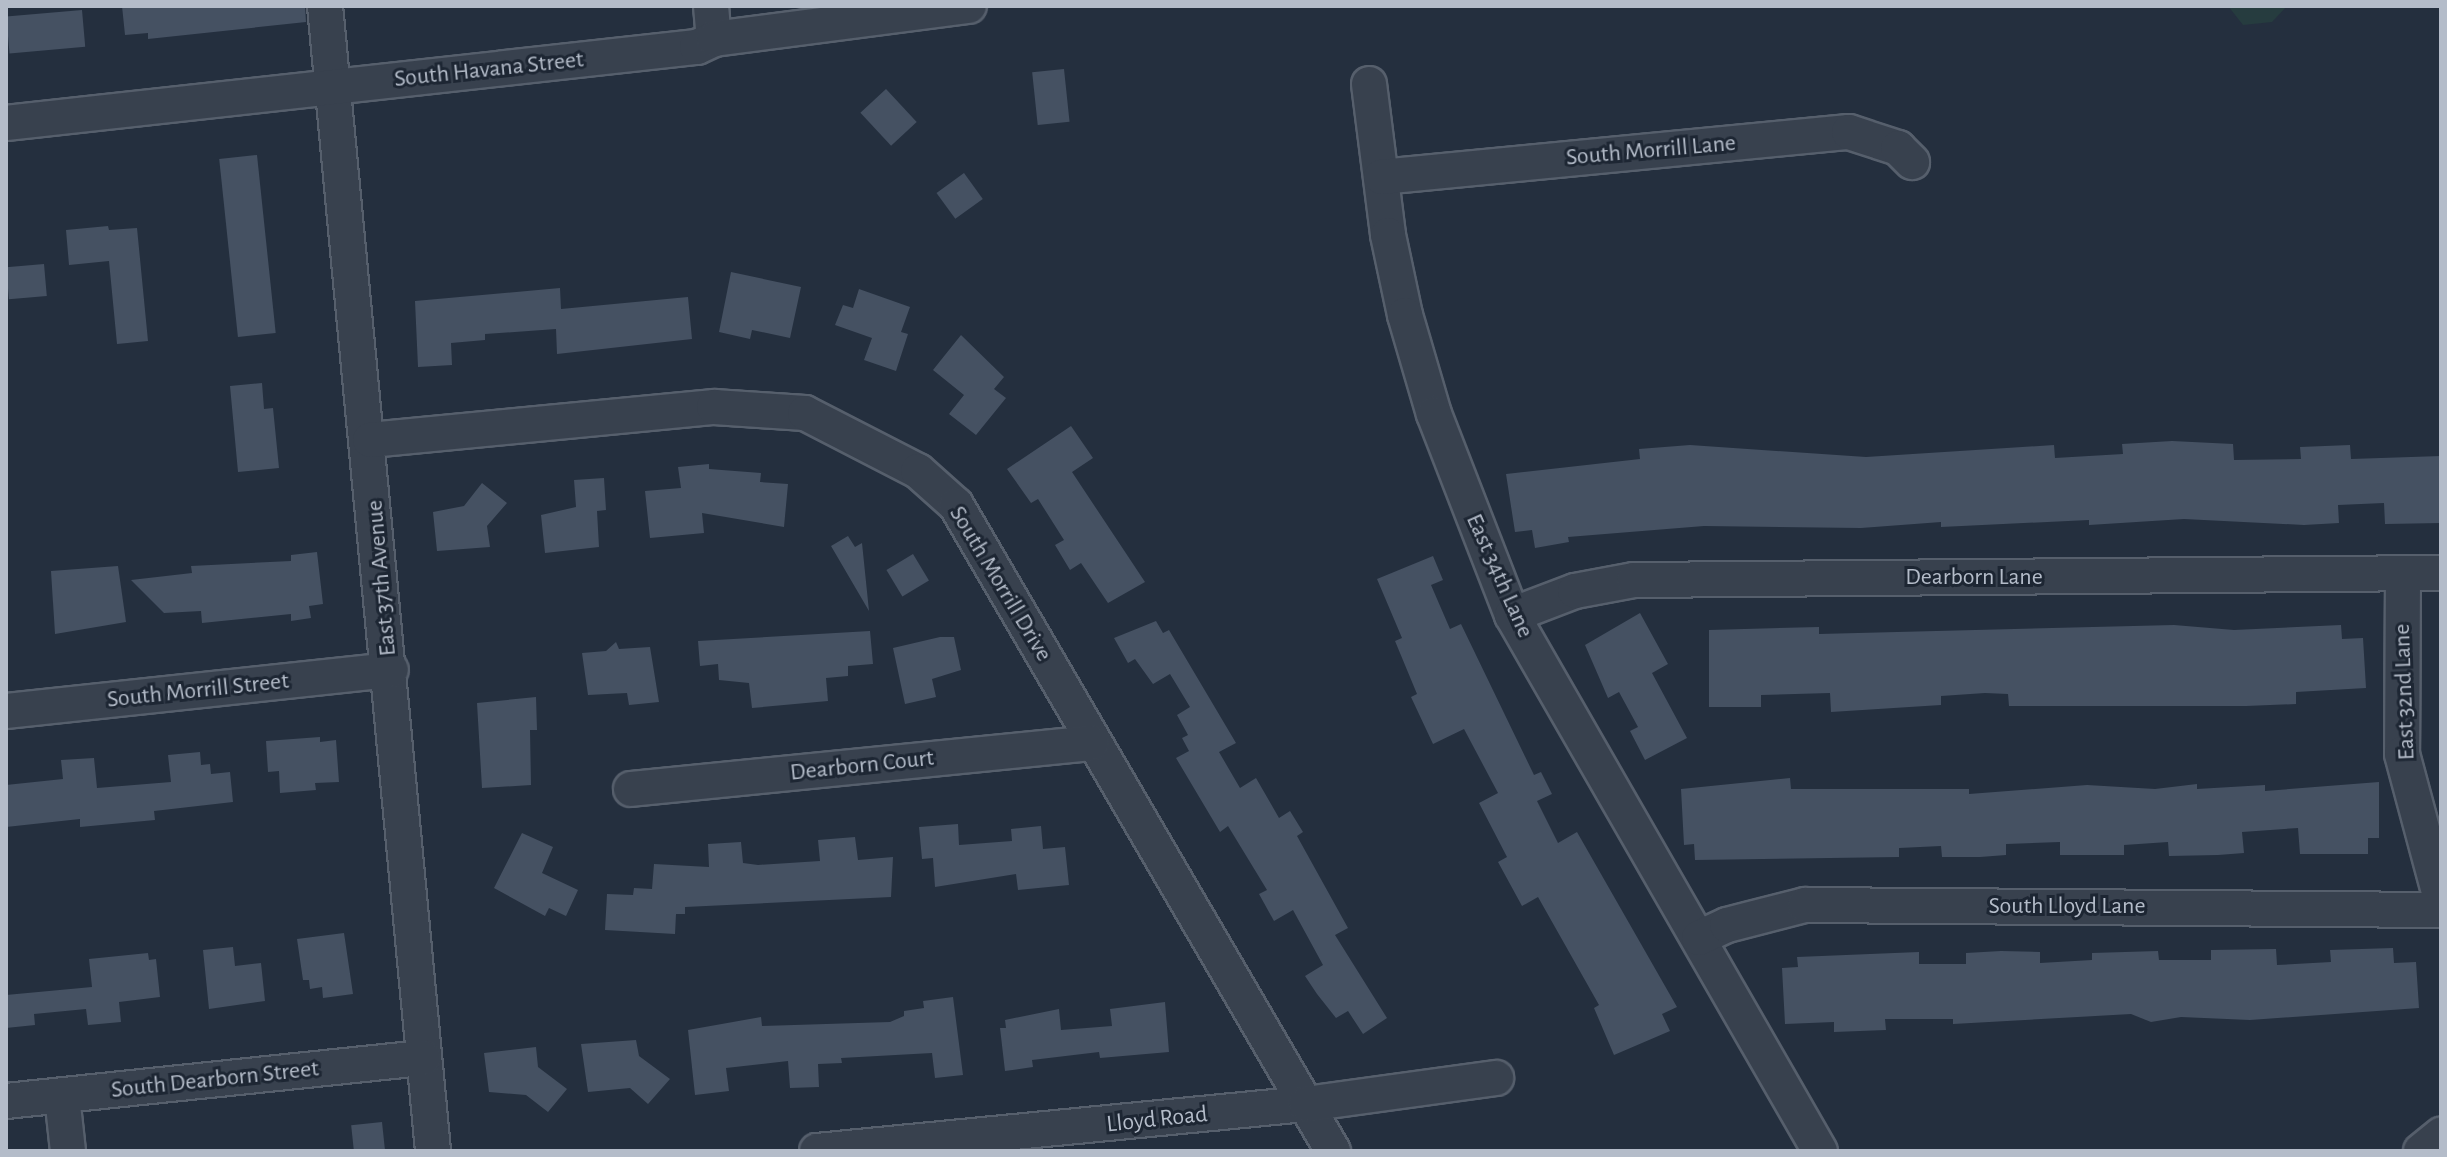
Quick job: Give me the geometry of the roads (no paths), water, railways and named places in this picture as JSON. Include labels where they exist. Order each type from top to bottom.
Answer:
[{"type":"street","name":"East 37th Avenue","points":[[325,6],[370,440],[433,1151]]},
{"type":"street","name":"South Havana Street","points":[[6,123],[697,47],[712,22],[969,6]]},
{"type":"street","name":"East 34th Lane","points":[[1369,84],[1394,261],[1417,358],[1476,532],[1512,615],[1820,1151]]},
{"type":"street","name":"South Morrill Lane","points":[[1381,177],[1849,132],[1898,148],[1912,162]]},
{"type":"street","name":"South Morrill Drive","points":[[370,440],[714,407],[805,413],[897,458],[956,505],[1092,743],[1333,1151]]},
{"type":"street","name":"Dearborn Lane","points":[[1512,615],[1575,591],[1634,580],[2441,573]]},
{"type":"street","name":"East 32nd Lane","points":[[2403,575],[2402,754],[2441,900]]},
{"type":"street","name":"South Morrill Street","points":[[6,711],[391,670]]},
{"type":"street","name":"Dearborn Court","points":[[631,789],[1092,743]]},
{"type":"street","name":"South Lloyd Lane","points":[[1699,938],[1727,925],[1805,905],[2441,910]]},
{"type":"street","name":"South Dearborn Street","points":[[6,1101],[424,1058]]},
{"type":"street","name":"Lloyd Road","points":[[817,1151],[1040,1142],[1496,1078]]},
{"type":"street","points":[[62,1096],[68,1151]]},
{"type":"street","points":[[2421,1151],[2441,1135]]}]
